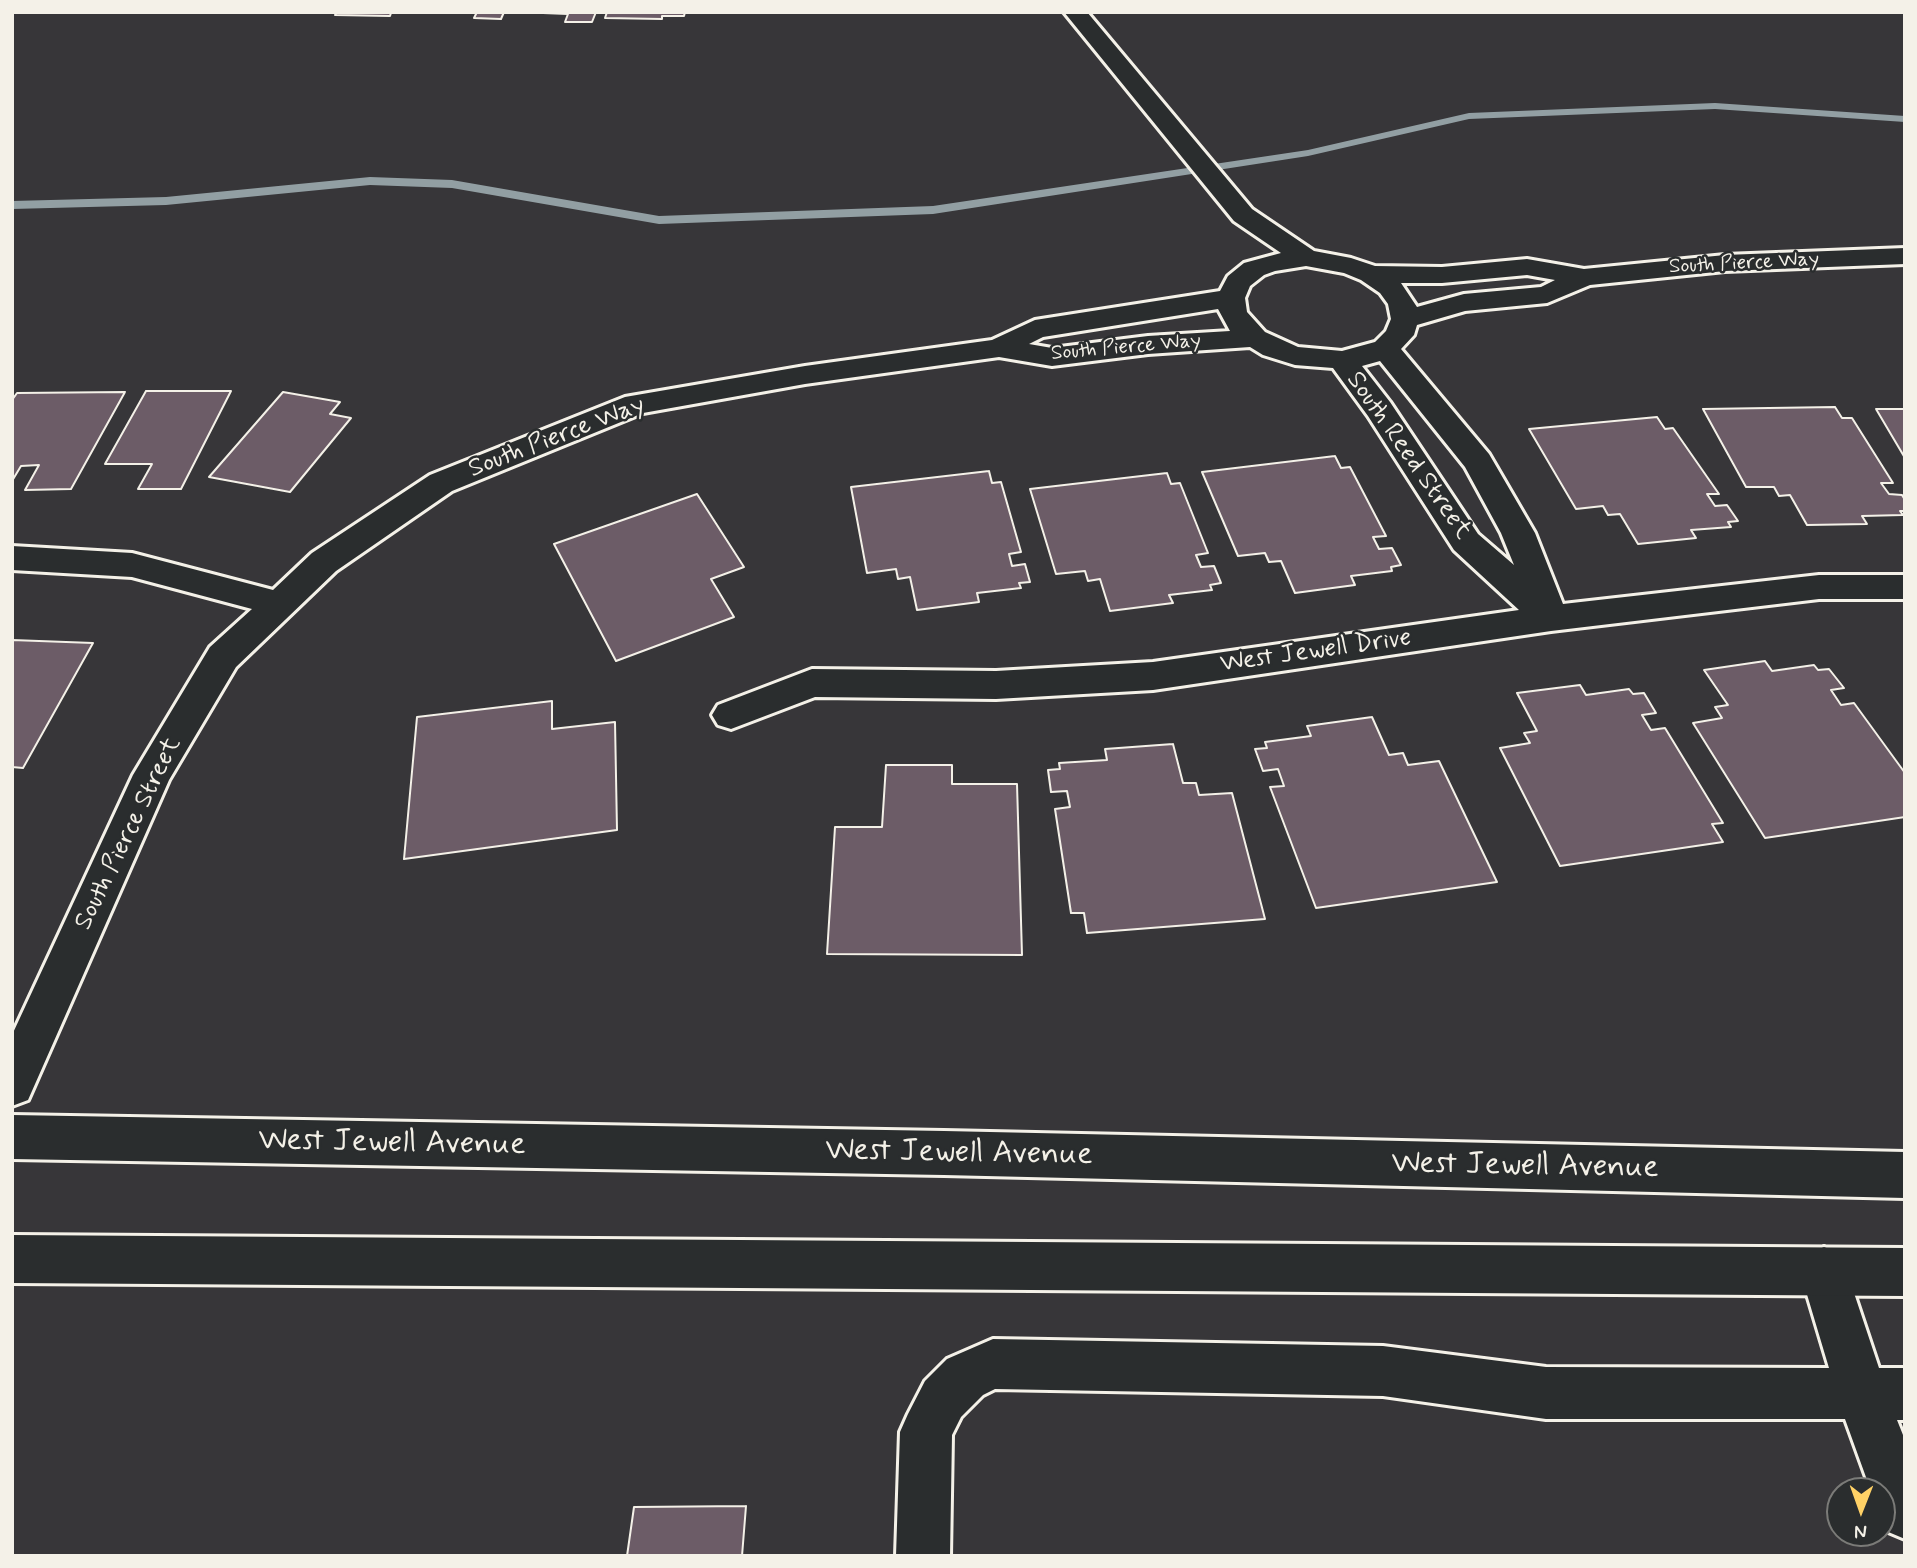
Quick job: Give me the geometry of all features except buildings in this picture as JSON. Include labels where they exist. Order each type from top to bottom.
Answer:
[{"type":"street","points":[[1075,12],[1238,208],[1306,258]]},
{"type":"street","points":[[1238,208],[1254,269]]},
{"type":"street","name":"South Pierce Way","points":[[1371,274],[1442,275],[1527,267],[1584,277],[1725,263],[1905,256]]},
{"type":"street","points":[[1306,258],[1329,260],[1371,274],[1390,287],[1402,303],[1405,319],[1399,335],[1385,348],[1366,356],[1342,360],[1295,356],[1273,349],[1255,338],[1237,319],[1231,298],[1238,282],[1254,269],[1269,263],[1306,258]]},
{"type":"street","name":"South Pierce Way","points":[[1405,319],[1464,303],[1546,295],[1584,277]]},
{"type":"street","name":"South Pierce Way","points":[[999,348],[1035,329],[1231,298]]},
{"type":"street","name":"South Pierce Way","points":[[279,604],[324,562],[441,483],[636,404],[805,375],[999,348],[1052,358],[1148,345],[1255,338]]},
{"type":"street","name":"South Reed Street","points":[[1385,348],[1478,462],[1518,533],[1550,618]]},
{"type":"street","name":"South Reed Street","points":[[1342,360],[1380,409],[1466,542],[1550,618]]},
{"type":"street","points":[[12,558],[132,565],[279,604]]},
{"type":"street","name":"West Jewell Drive","points":[[731,715],[812,683],[996,685],[1153,676],[1550,618],[1819,587],[1905,587]]},
{"type":"street","name":"South Pierce Street","points":[[12,1085],[152,775],[223,657],[279,604]]},
{"type":"street","name":"West Jewell Avenue","points":[[12,1137],[944,1153],[1905,1175]]},
{"type":"street","points":[[12,1259],[1905,1272]]},
{"type":"street","points":[[1824,1271],[1883,1394],[1905,1512]]},
{"type":"street","points":[[923,1556],[926,1432],[943,1399],[965,1377],[993,1364],[1383,1371],[1546,1393],[1883,1394]]},
{"type":"waterway","points":[[12,205],[166,201],[370,181],[452,184],[659,220],[933,210],[1308,153],[1469,116],[1715,106],[1905,119]]}]
